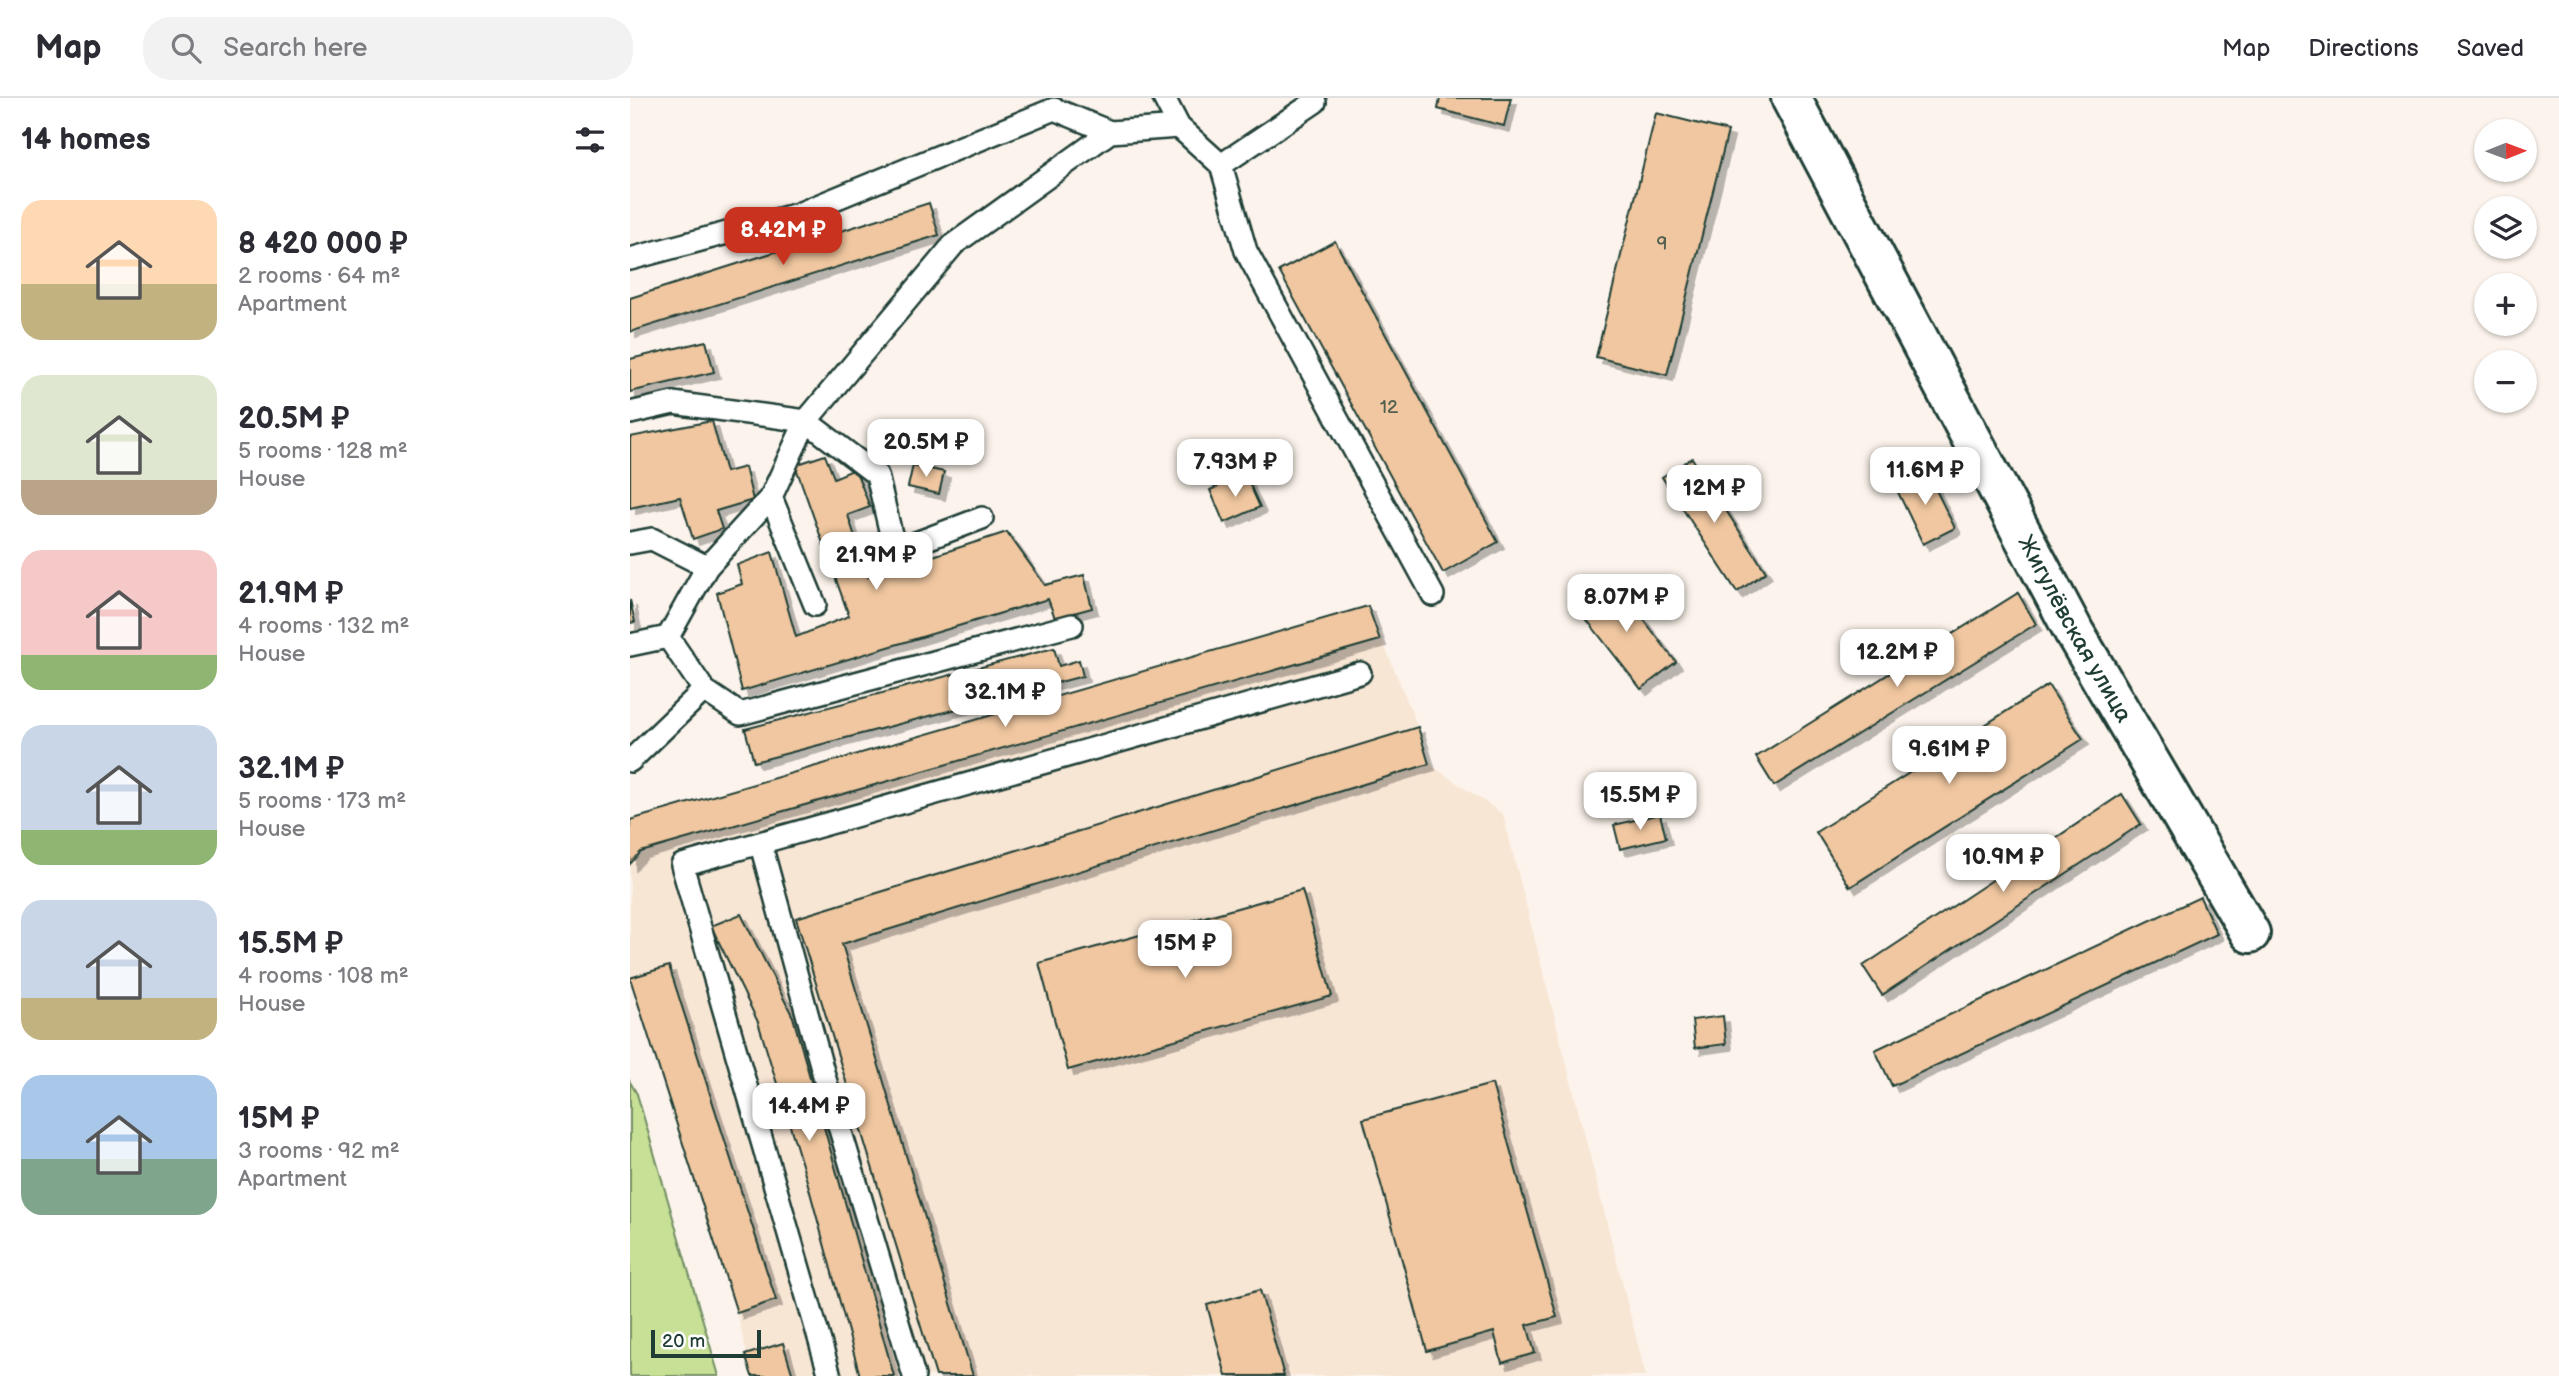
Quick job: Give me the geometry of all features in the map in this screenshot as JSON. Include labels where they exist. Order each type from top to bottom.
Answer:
[{"type":"street","name":"Жигулёвская улица","points":[[1791,98],[2074,632],[2250,933]]},
{"type":"lane","points":[[1164,98],[1180,127],[1221,165],[1246,251],[1433,595]]},
{"type":"lane","points":[[1221,165],[1315,103]]},
{"type":"lane","points":[[630,259],[798,214],[1054,109],[1110,132],[1180,127]]},
{"type":"lane","points":[[630,645],[668,637],[707,567],[771,498],[806,421],[954,244],[1110,132]]},
{"type":"lane","points":[[630,413],[673,403],[806,421],[877,475],[895,551],[982,518]]},
{"type":"lane","points":[[771,498],[815,605]]},
{"type":"lane","points":[[630,543],[652,538],[707,567]]},
{"type":"lane","points":[[668,637],[705,690],[740,714],[1072,625]]},
{"type":"lane","points":[[831,1376],[682,865],[761,845],[1360,673]]},
{"type":"lane","points":[[630,761],[705,690]]},
{"type":"lane","points":[[761,845],[825,1079],[914,1376]]},
{"type":"shaded area","points":[[1368,606],[1418,727],[1429,764],[1503,814],[1646,1376],[752,1376],[737,1313],[630,978],[630,820]]},
{"type":"green space","points":[[630,1082],[637,1094],[719,1376],[630,1376]]},
{"type":"building","points":[[1440,98],[1511,98],[1504,126],[1438,109]]},
{"type":"building","points":[[1656,113],[1728,131],[1667,375],[1596,357]]},
{"type":"building","points":[[929,203],[939,235],[630,332],[630,298]]},
{"type":"building","points":[[1335,241],[1498,542],[1443,573],[1279,271]]},
{"type":"building","points":[[706,341],[714,372],[630,392],[630,359]]},
{"type":"building","points":[[712,421],[726,472],[745,467],[753,500],[716,511],[722,529],[693,539],[680,497],[630,508],[630,437]]},
{"type":"building","points":[[825,455],[834,478],[855,469],[870,507],[848,515],[868,577],[1007,532],[1045,585],[1084,575],[1092,608],[1055,618],[1048,599],[742,691],[717,593],[742,584],[737,565],[772,552],[796,637],[849,616],[795,465]]},
{"type":"building","points":[[1692,458],[1766,572],[1737,592],[1662,477]]},
{"type":"building","points":[[913,465],[944,472],[939,494],[908,487]]},
{"type":"building","points":[[1926,470],[1955,528],[1923,544],[1895,486]]},
{"type":"building","points":[[1245,474],[1260,507],[1224,523],[1210,490]]},
{"type":"building","points":[[1612,578],[1676,662],[1641,689],[1576,606]]},
{"type":"building","points":[[2018,593],[2036,624],[1774,786],[1756,757]]},
{"type":"building","points":[[630,600],[635,622],[630,623]]},
{"type":"building","points":[[1368,606],[1380,640],[641,852],[630,864],[630,820]]},
{"type":"building","points":[[1054,648],[1059,666],[1079,660],[1083,676],[754,762],[745,729]]},
{"type":"building","points":[[2048,685],[2083,739],[1850,887],[1816,832]]},
{"type":"building","points":[[1418,727],[1429,764],[842,944],[973,1376],[936,1376],[796,918]]},
{"type":"building","points":[[2122,794],[2141,824],[1882,995],[1863,966]]},
{"type":"building","points":[[1660,814],[1666,838],[1620,849],[1614,825]]},
{"type":"building","points":[[1302,890],[1332,996],[1068,1070],[1039,963]]},
{"type":"building","points":[[2200,897],[2217,934],[1892,1086],[1875,1050]]},
{"type":"building","points":[[741,914],[793,1017],[894,1376],[860,1376],[807,1181],[758,1022],[711,926]]},
{"type":"building","points":[[669,966],[776,1300],[737,1313],[630,978]]},
{"type":"building","points":[[1723,1016],[1726,1044],[1695,1048],[1692,1020]]},
{"type":"building","points":[[1492,1084],[1557,1317],[1527,1325],[1535,1353],[1502,1363],[1494,1332],[1427,1351],[1363,1119]]},
{"type":"building","points":[[1260,1290],[1284,1376],[1226,1376],[1207,1305]]},
{"type":"building","points":[[783,1343],[793,1376],[752,1376],[745,1355]]}]
